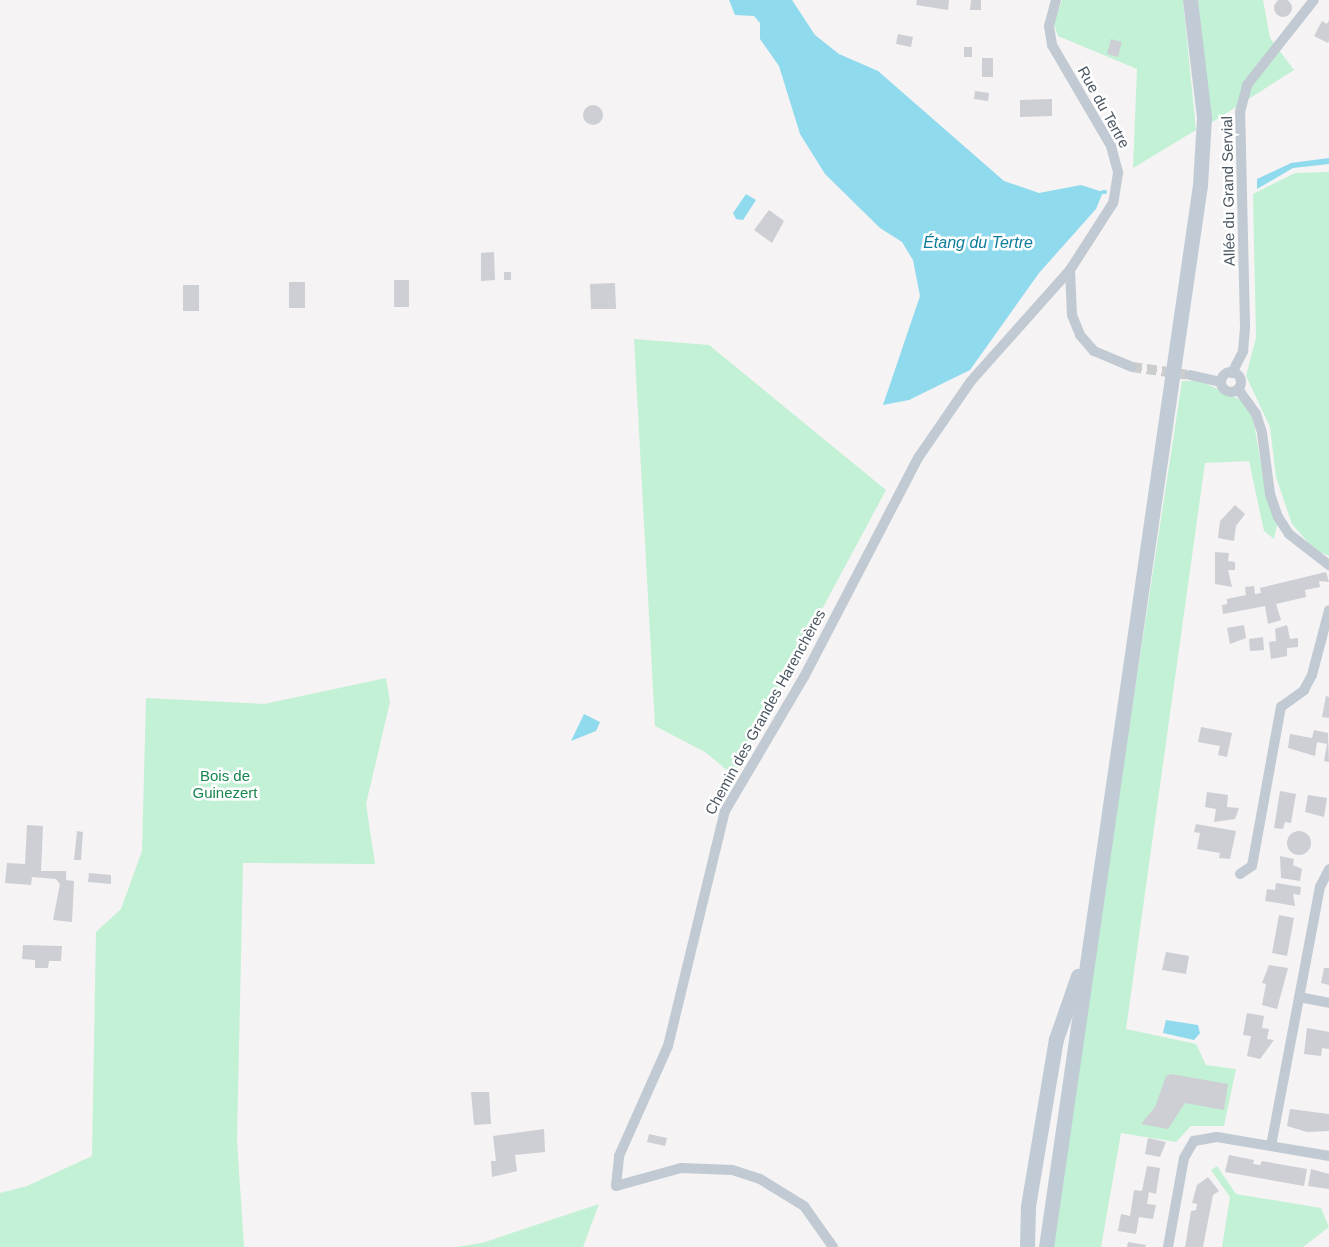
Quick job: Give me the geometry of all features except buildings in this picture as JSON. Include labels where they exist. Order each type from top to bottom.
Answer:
[{"type":"main road","points":[[1046,1247],[1200,185],[1204,117],[1190,0]]},
{"type":"main road","points":[[1027,1247],[1028,1206],[1056,1039],[1089,944]]},
{"type":"street","name":"Rue du Tertre","points":[[1056,0],[1049,26],[1052,45],[1111,146],[1118,173],[1113,202],[1070,270]]},
{"type":"street","name":"Allée du Grand Servial","points":[[1232,373],[1243,351],[1245,326],[1240,112],[1247,85],[1314,0]]},
{"type":"street","points":[[1070,270],[1070,305],[1080,335],[1103,357],[1132,367]]},
{"type":"street","name":"Chemin des Grandes Harenchères","points":[[834,1247],[804,1206],[760,1179],[732,1170],[681,1168],[616,1186],[619,1156],[668,1046],[725,811],[804,677],[918,458],[971,381],[1070,270]]},
{"type":"street","points":[[1221,382],[1232,373],[1240,378],[1238,389],[1259,423],[1278,517],[1289,534],[1329,565]]},
{"type":"street","points":[[1190,375],[1221,382],[1229,392],[1238,389]]},
{"type":"street","points":[[1240,874],[1252,866],[1281,706],[1304,690],[1312,675],[1329,610]]},
{"type":"street","points":[[1271,1146],[1320,887],[1329,869]]},
{"type":"street","points":[[1299,997],[1329,1003]]},
{"type":"street","points":[[1168,1247],[1189,1145],[1206,1136],[1329,1156]]},
{"type":"green space","points":[[1062,0],[1183,0],[1196,130],[1133,168],[1137,69],[1058,36],[1054,24]]},
{"type":"green space","points":[[1198,0],[1263,0],[1270,38],[1294,70],[1211,123]]},
{"type":"green space","points":[[1329,172],[1329,556],[1314,549],[1292,524],[1276,477],[1270,427],[1246,376],[1256,338],[1253,194],[1295,173]]},
{"type":"green space","points":[[634,339],[709,345],[886,490],[733,775],[705,752],[655,726]]},
{"type":"green space","points":[[1182,381],[1200,381],[1242,401],[1253,418],[1265,487],[1277,525],[1274,539],[1264,531],[1249,461],[1205,463],[1126,1029],[1196,1044],[1206,1065],[1236,1069],[1224,1126],[1191,1126],[1176,1142],[1121,1133],[1101,1247],[1050,1247]]},
{"type":"green space","name":"Bois de Guinezert","points":[[386,678],[390,702],[366,804],[375,864],[243,863],[237,1140],[244,1247],[0,1247],[0,1193],[27,1186],[92,1156],[96,932],[121,909],[142,851],[146,698],[264,704]]},
{"type":"green space","points":[[1217,1166],[1236,1194],[1321,1208],[1329,1227],[1303,1247],[1222,1247],[1230,1197],[1211,1170]]},
{"type":"green space","points":[[599,1204],[583,1247],[456,1247],[482,1243]]},
{"type":"water","name":"Étang du Tertre","points":[[729,0],[792,0],[815,35],[839,54],[878,71],[1004,181],[1039,193],[1081,185],[1103,192],[1096,209],[1039,273],[970,370],[909,400],[883,405],[920,296],[913,260],[902,242],[880,228],[825,174],[800,134],[779,66],[760,39],[760,23],[754,16],[735,15]]},
{"type":"water","points":[[1329,158],[1329,164],[1293,168],[1257,189],[1257,179],[1291,163]]},
{"type":"water","points":[[746,194],[756,200],[743,220],[736,219],[733,213]]},
{"type":"water","points":[[584,714],[600,722],[596,731],[571,741]]},
{"type":"water","points":[[1166,1020],[1198,1025],[1200,1033],[1194,1040],[1163,1033]]},
{"type":"tunnel","points":[[1132,367],[1190,375]]}]
